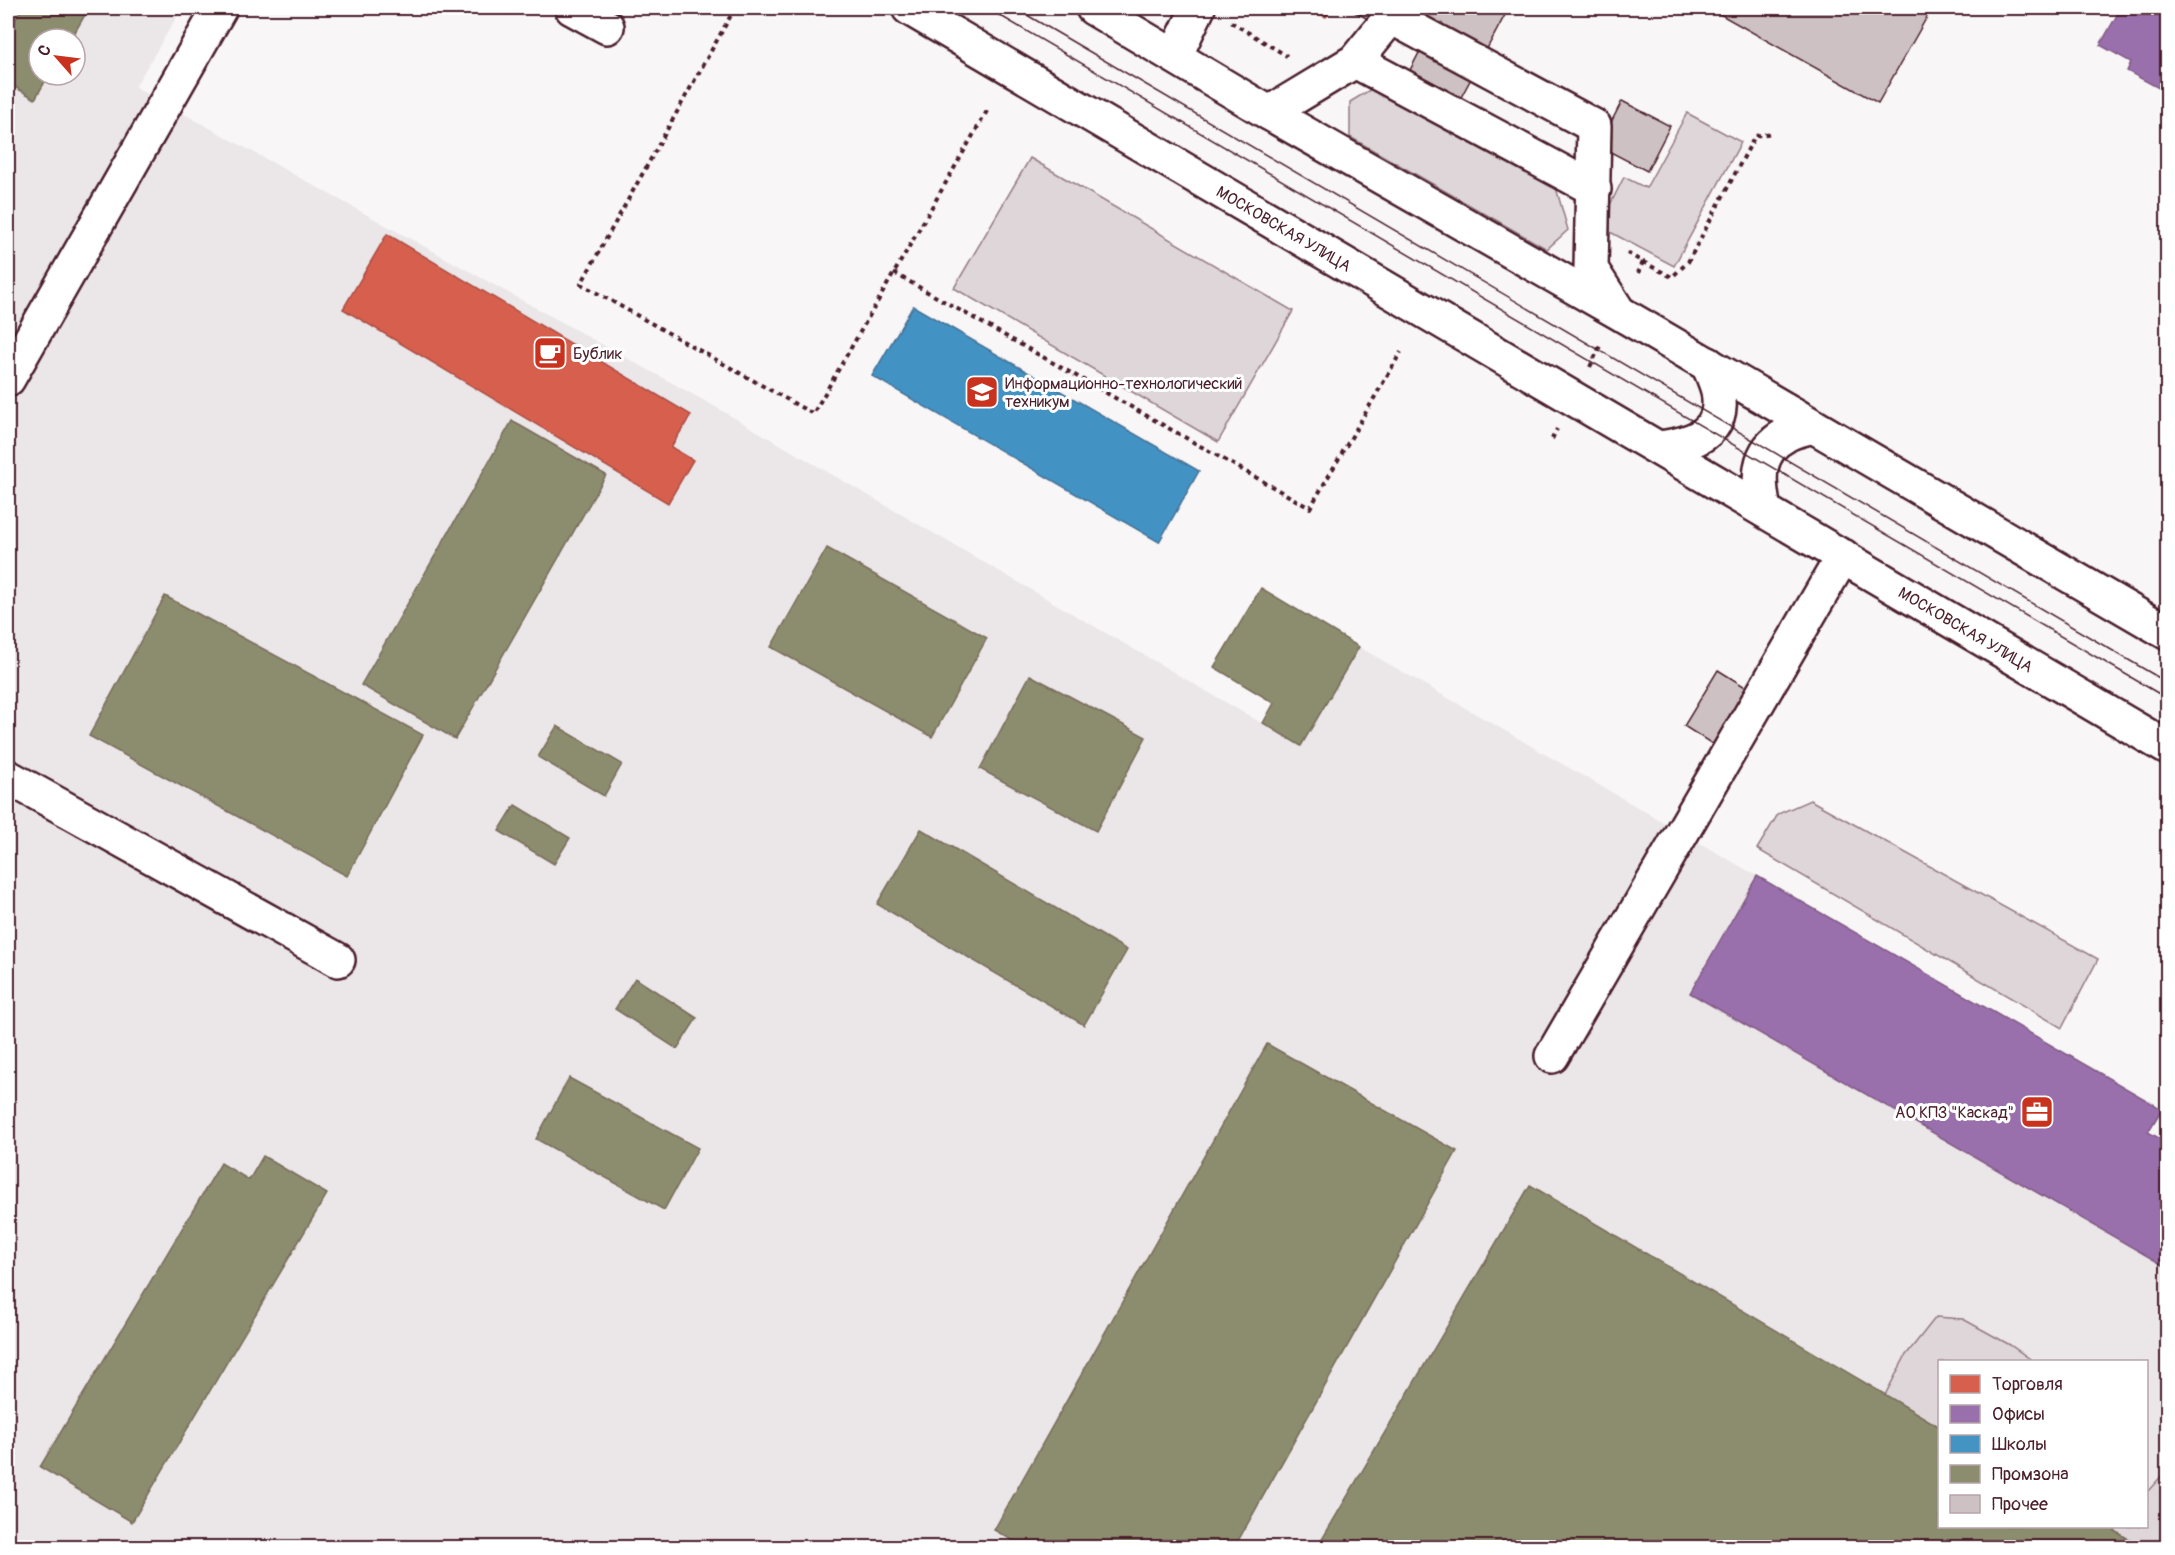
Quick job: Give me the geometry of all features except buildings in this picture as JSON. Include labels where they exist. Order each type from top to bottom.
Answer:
[{"type":"street","points":[[8,379],[220,8]]},
{"type":"street","points":[[572,8],[607,27]]},
{"type":"street","name":"МОСКОВСКАЯ УЛИЦА","points":[[909,8],[2168,748]]},
{"type":"street","points":[[1093,8],[1269,113],[1618,312],[2168,633]]},
{"type":"street","points":[[1175,56],[1213,14]]},
{"type":"street","points":[[1269,113],[1355,61],[1391,17],[1594,126],[1590,268],[1618,312]]},
{"type":"street","points":[[1355,61],[1594,189]]},
{"type":"street","points":[[1659,448],[1693,441],[1706,433],[1713,425],[1719,407],[1718,389],[1707,364]]},
{"type":"street","points":[[1764,510],[1759,484],[1760,467],[1765,454],[1777,440],[1787,434],[1813,426]]},
{"type":"street","points":[[1551,1056],[1843,556]]},
{"type":"street","points":[[8,777],[338,960]]},
{"type":"path","points":[[735,8],[581,284],[813,414],[987,111]]},
{"type":"path","points":[[1213,14],[1287,56]]},
{"type":"path","points":[[1643,262],[1672,277],[1688,262],[1755,136],[1772,133]]},
{"type":"path","points":[[894,273],[1310,508],[1401,352]]},
{"type":"shaded area","points":[[8,8],[182,8],[135,87],[712,405],[1301,746],[1359,647],[2162,1109],[2148,1132],[2168,1143],[2167,1547],[8,1548]]},
{"type":"shaded area","points":[[1376,86],[1555,184],[1568,230],[1547,249],[1350,137],[1350,102]]},
{"type":"shaded area","points":[[1687,113],[1741,142],[1674,266],[1610,232],[1610,205],[1624,177],[1646,188]]},
{"type":"shaded area","points":[[1030,158],[1293,311],[1218,442],[954,288]]},
{"type":"shaded area","points":[[1810,800],[2098,959],[2062,1028],[1757,849],[1778,814]]},
{"type":"shaded area","points":[[1936,1317],[1963,1319],[2010,1345],[2032,1360],[1938,1360],[1938,1426],[1885,1395],[1906,1355]]},
{"type":"shaded area","points":[[2167,1470],[2167,1547],[2143,1547],[2115,1531],[2117,1528],[2148,1528],[2148,1491]]},
{"type":"tram line","points":[[987,8],[2168,699]]},
{"type":"tram line","points":[[1015,8],[2168,683]]},
{"type":"place","name":"Бублик","points":[[550,353]]},
{"type":"place","name":"Информационно-технологический техникум","points":[[982,392]]},
{"type":"place","name":"АО КПЗ \"Каскад\"","points":[[2037,1112]]}]
